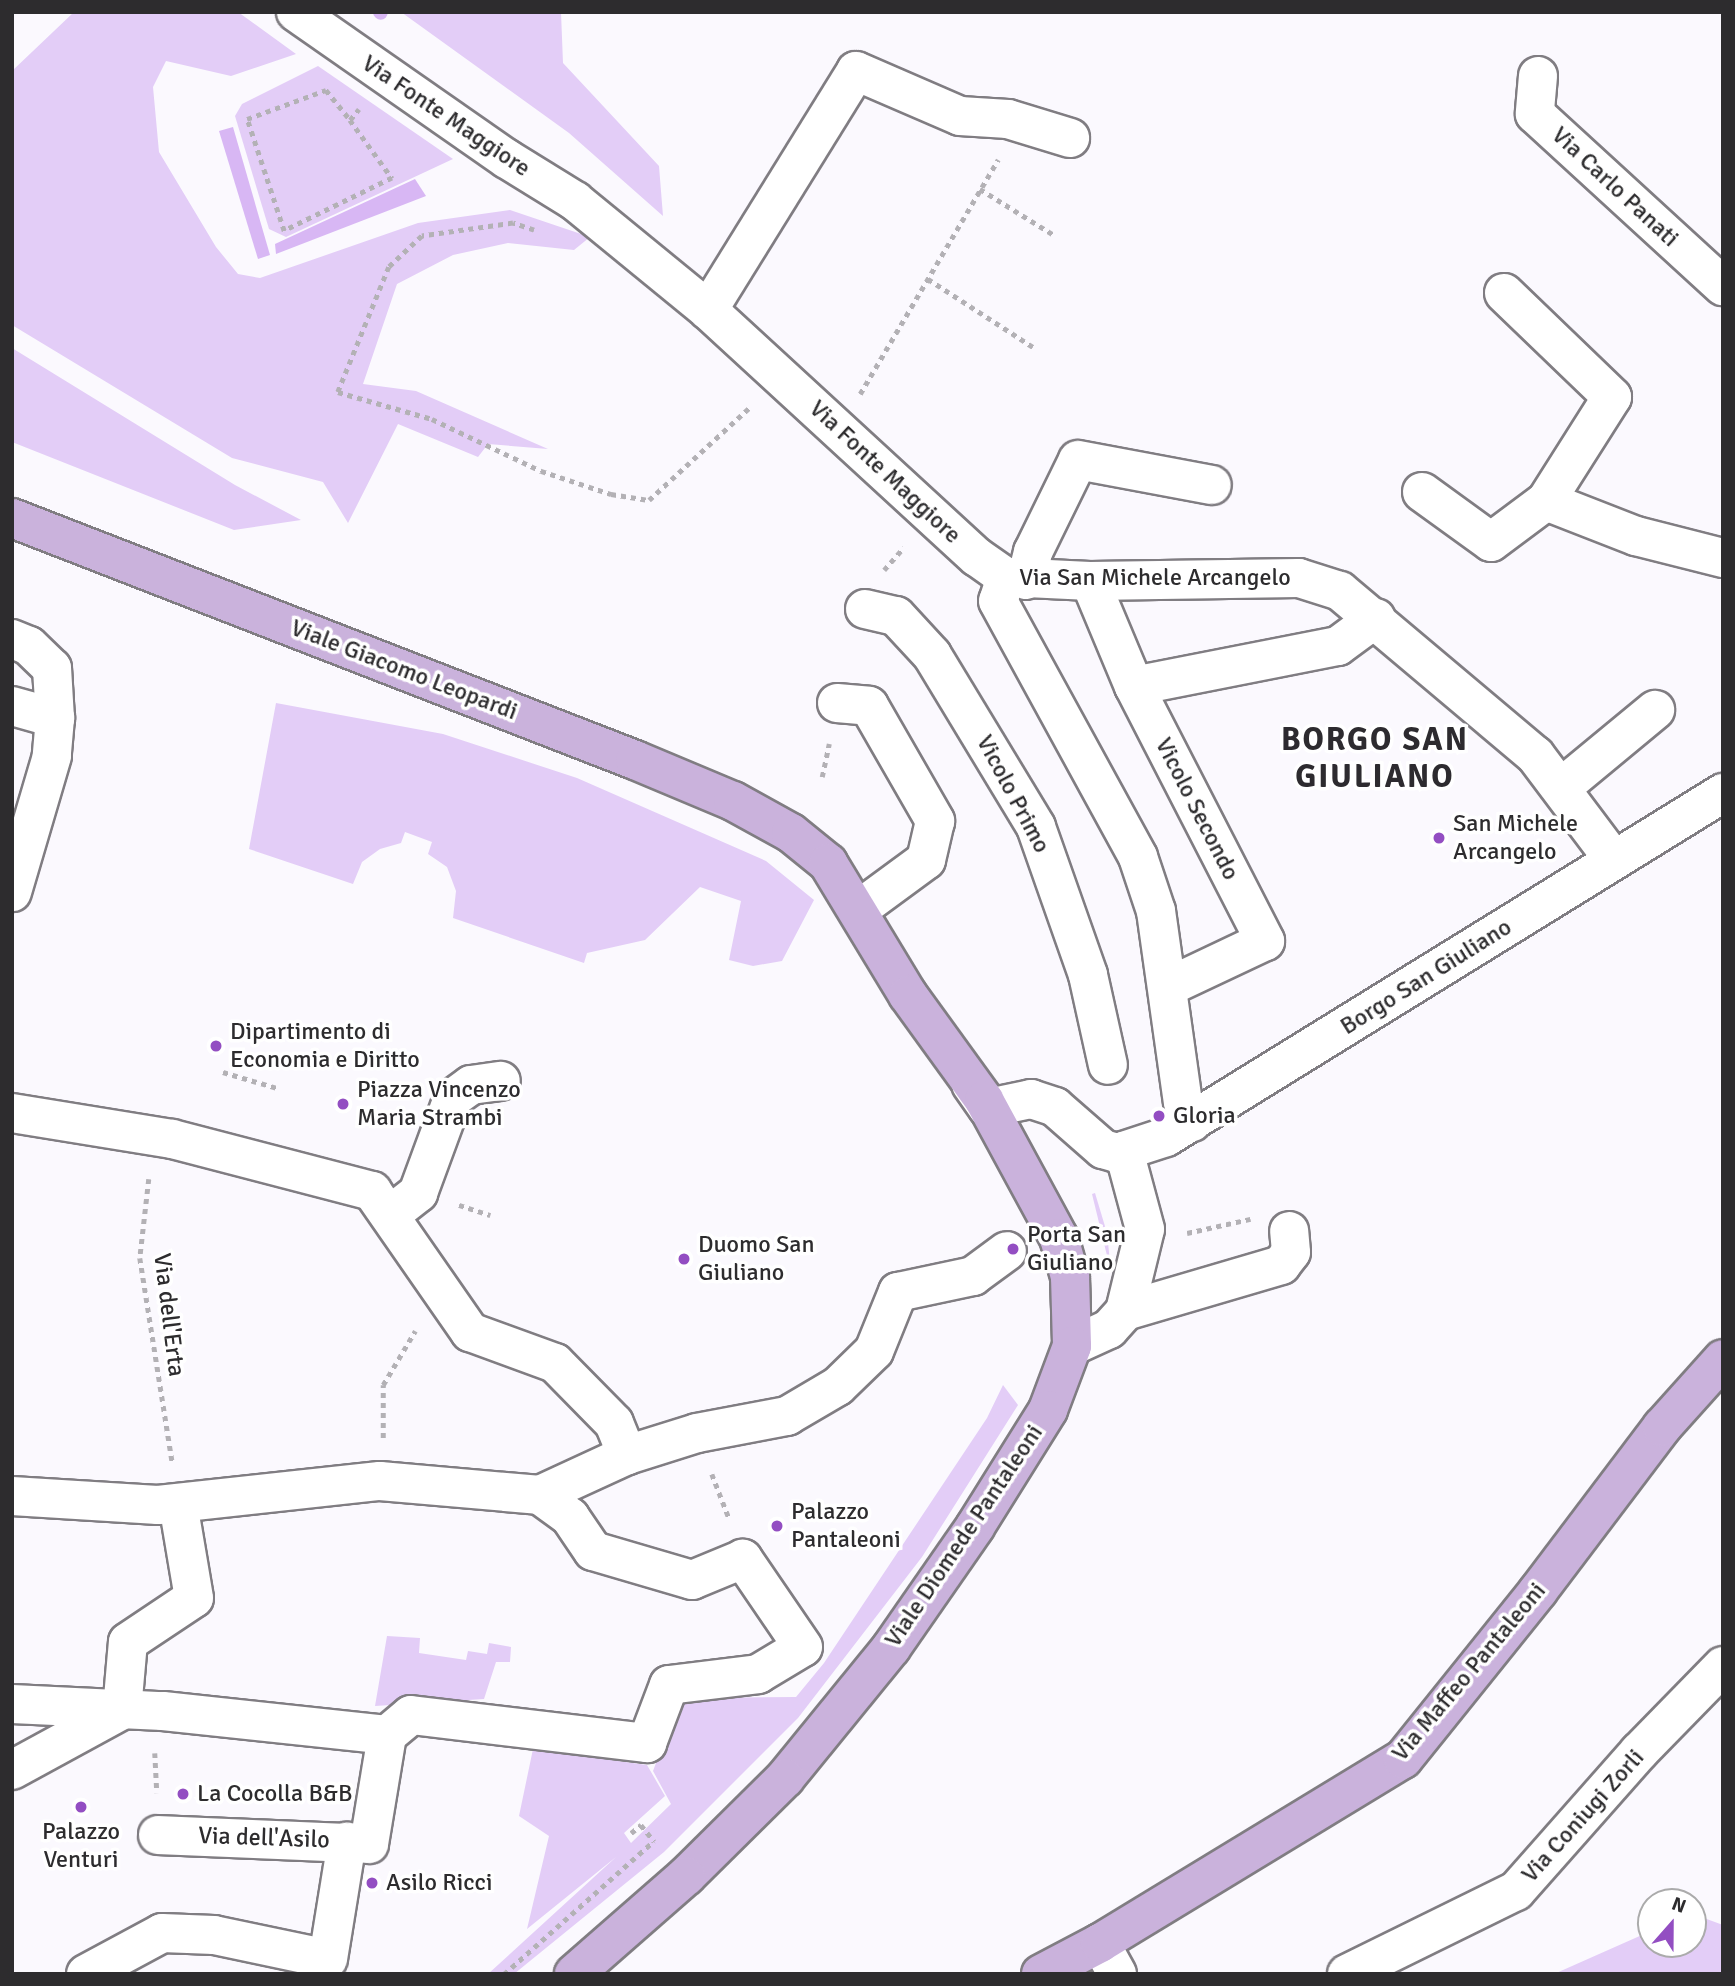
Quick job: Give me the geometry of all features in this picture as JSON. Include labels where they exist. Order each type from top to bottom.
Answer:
[{"type":"main road","name":"Viale Giacomo Leopardi","points":[[12,518],[635,760],[733,801],[791,833],[828,863],[858,910]]},
{"type":"main road","name":"Viale Diomede Pantaleoni","points":[[574,1974],[686,1876],[785,1778],[891,1648],[975,1527],[1048,1410],[1072,1346],[1070,1278],[1059,1238],[988,1108],[908,995],[858,910]]},
{"type":"main road","name":"Via Maffeo Pantaleoni","points":[[1041,1974],[1109,1958],[1403,1759],[1538,1591],[1662,1427],[1723,1359]]},
{"type":"street","name":"Via Fonte Maggiore","points":[[296,12],[387,77],[575,201],[708,310],[977,557],[1016,578]]},
{"type":"street","points":[[708,310],[856,71],[960,116],[1008,119],[1070,138]]},
{"type":"street","name":"Via Carlo Panati","points":[[1538,76],[1535,114],[1723,286]]},
{"type":"street","points":[[1422,492],[1491,542],[1546,501],[1612,397],[1504,293]]},
{"type":"street","points":[[1192,1122],[1183,1102],[1170,986],[1156,911],[1138,857],[998,601],[1033,552],[1078,460],[1212,485]]},
{"type":"street","points":[[1546,501],[1636,536],[1723,558]]},
{"type":"street","name":"Via San Michele Arcangelo","points":[[1016,578],[1090,581],[1299,578],[1340,591],[1376,618],[1535,755],[1562,787],[1613,859]]},
{"type":"street","name":"Vicolo Secondo","points":[[1090,581],[1134,686],[1265,941],[1170,986]]},
{"type":"street","name":"Vicolo Primo","points":[[865,609],[896,616],[932,655],[1036,827],[1088,975],[1108,1065]]},
{"type":"street","points":[[1134,686],[1338,646],[1376,618]]},
{"type":"street","points":[[12,639],[29,646],[52,668],[55,718],[52,756],[12,892]]},
{"type":"street","points":[[837,703],[869,706],[936,821],[926,860],[858,910]]},
{"type":"street","points":[[12,706],[55,718]]},
{"type":"street","points":[[1562,787],[1655,710]]},
{"type":"street","name":"Borgo San Giuliano","points":[[1121,1152],[1167,1137],[1723,793]]},
{"type":"street","points":[[390,1215],[418,1193],[453,1098],[471,1085],[501,1081]]},
{"type":"street","points":[[988,1108],[1031,1099],[1055,1107],[1088,1139],[1121,1152],[1145,1228],[1125,1311],[1110,1329],[1072,1346]]},
{"type":"street","points":[[13,1116],[155,1135],[246,1156],[372,1191],[470,1332],[555,1363],[614,1423],[627,1455]]},
{"type":"street","points":[[1125,1311],[1281,1265],[1292,1252],[1289,1231]]},
{"type":"street","points":[[12,1496],[178,1503],[380,1481],[540,1495],[627,1455],[697,1433],[787,1416],[838,1386],[874,1351],[898,1292],[973,1276],[1007,1251]]},
{"type":"street","points":[[86,1974],[162,1933],[214,1935],[328,1959],[387,1735],[411,1715],[648,1743],[669,1685],[758,1674],[803,1647],[743,1559],[692,1580],[593,1551],[570,1517],[540,1495]]},
{"type":"street","points":[[122,1710],[128,1643],[194,1598],[178,1503]]},
{"type":"street","name":"Via Coniugi Zorli","points":[[1348,1974],[1516,1891],[1639,1752],[1723,1666]]},
{"type":"street","points":[[12,1704],[239,1717],[387,1735]]},
{"type":"street","points":[[12,1770],[122,1710]]},
{"type":"street","name":"Via dell'Asilo","points":[[158,1835],[358,1843]]},
{"type":"path","points":[[350,120],[387,77]]},
{"type":"path","points":[[326,90],[350,120],[392,178],[284,231],[247,119],[326,90]]},
{"type":"path","points":[[855,402],[1000,155]]},
{"type":"path","points":[[980,189],[1054,235]]},
{"type":"path","points":[[537,231],[513,223],[422,236],[389,267],[338,392],[432,419],[541,471],[611,494],[649,500],[781,378]]},
{"type":"path","points":[[928,279],[1033,347]]},
{"type":"path","points":[[883,571],[898,553]]},
{"type":"path","points":[[223,1072],[277,1088]]},
{"type":"path","name":"Via dell'Erta","points":[[150,1170],[140,1258],[173,1466]]},
{"type":"path","points":[[454,1204],[490,1215]]},
{"type":"path","points":[[1183,1232],[1194,1234],[1254,1218]]},
{"type":"path","points":[[382,1453],[383,1385],[420,1323]]},
{"type":"path","points":[[707,1460],[731,1522]]},
{"type":"path","points":[[631,1833],[641,1825],[659,1847]]},
{"type":"path","points":[[504,1974],[654,1841]]},
{"type":"shaded area","points":[[74,12],[238,12],[296,54],[231,76],[166,61],[153,87],[159,152],[216,247],[238,274],[260,278],[418,223],[510,210],[590,237],[574,250],[508,243],[453,255],[397,284],[363,384],[416,391],[548,449],[488,444],[478,457],[398,424],[348,523],[323,482],[232,458],[12,325],[12,71]]},
{"type":"shaded area","points":[[401,12],[561,12],[563,63],[659,166],[663,216],[569,133]]},
{"type":"shaded area","points":[[318,66],[453,159],[286,237],[269,229],[235,116],[242,104]]},
{"type":"shaded area","points":[[233,127],[270,255],[258,259],[219,131]]},
{"type":"shaded area","points":[[415,179],[426,196],[276,254],[275,244]]},
{"type":"shaded area","points":[[12,348],[235,485],[301,520],[234,530],[12,442]]},
{"type":"shaded area","points":[[276,703],[443,734],[577,778],[766,861],[814,900],[782,961],[753,966],[729,960],[741,901],[700,887],[645,940],[587,953],[584,963],[453,918],[456,891],[447,867],[428,854],[432,842],[405,832],[401,843],[380,849],[362,862],[353,884],[249,849]]},
{"type":"shaded area","points":[[1095,1193],[1107,1233],[1111,1272],[1092,1194]]},
{"type":"shaded area","points":[[1003,1385],[1018,1405],[922,1557],[798,1718],[664,1852],[514,1974],[488,1974],[616,1857],[527,1929],[549,1836],[519,1816],[533,1749],[647,1765],[665,1796],[624,1833],[631,1843],[671,1804],[653,1771],[680,1698],[796,1697],[824,1663],[987,1418]]},
{"type":"shaded area","points":[[387,1636],[420,1638],[419,1653],[466,1660],[468,1651],[487,1654],[489,1643],[511,1647],[510,1662],[496,1662],[484,1699],[375,1706]]},
{"type":"shaded area","points":[[1707,1919],[1723,1925],[1723,1974],[1554,1974],[1637,1937],[1637,1958],[1707,1958]]},
{"type":"place","name":"San Michele Arcangelo","points":[[1439,838]]},
{"type":"place","name":"Dipartimento di Economia e Diritto","points":[[216,1046]]},
{"type":"place","name":"Piazza Vincenzo Maria Strambi","points":[[343,1104]]},
{"type":"place","name":"Gloria","points":[[1159,1116]]},
{"type":"place","name":"Porta San Giuliano","points":[[1013,1249]]},
{"type":"place","name":"Duomo San Giuliano","points":[[684,1259]]},
{"type":"place","name":"Palazzo Pantaleoni","points":[[777,1526]]},
{"type":"place","name":"La Cocolla B&B","points":[[183,1794]]},
{"type":"place","name":"Palazzo Venturi","points":[[81,1807]]},
{"type":"place","name":"Asilo Ricci","points":[[372,1883]]},
{"type":"district","name":"BORGO SAN GIULIANO","points":[[1375,760]]}]
